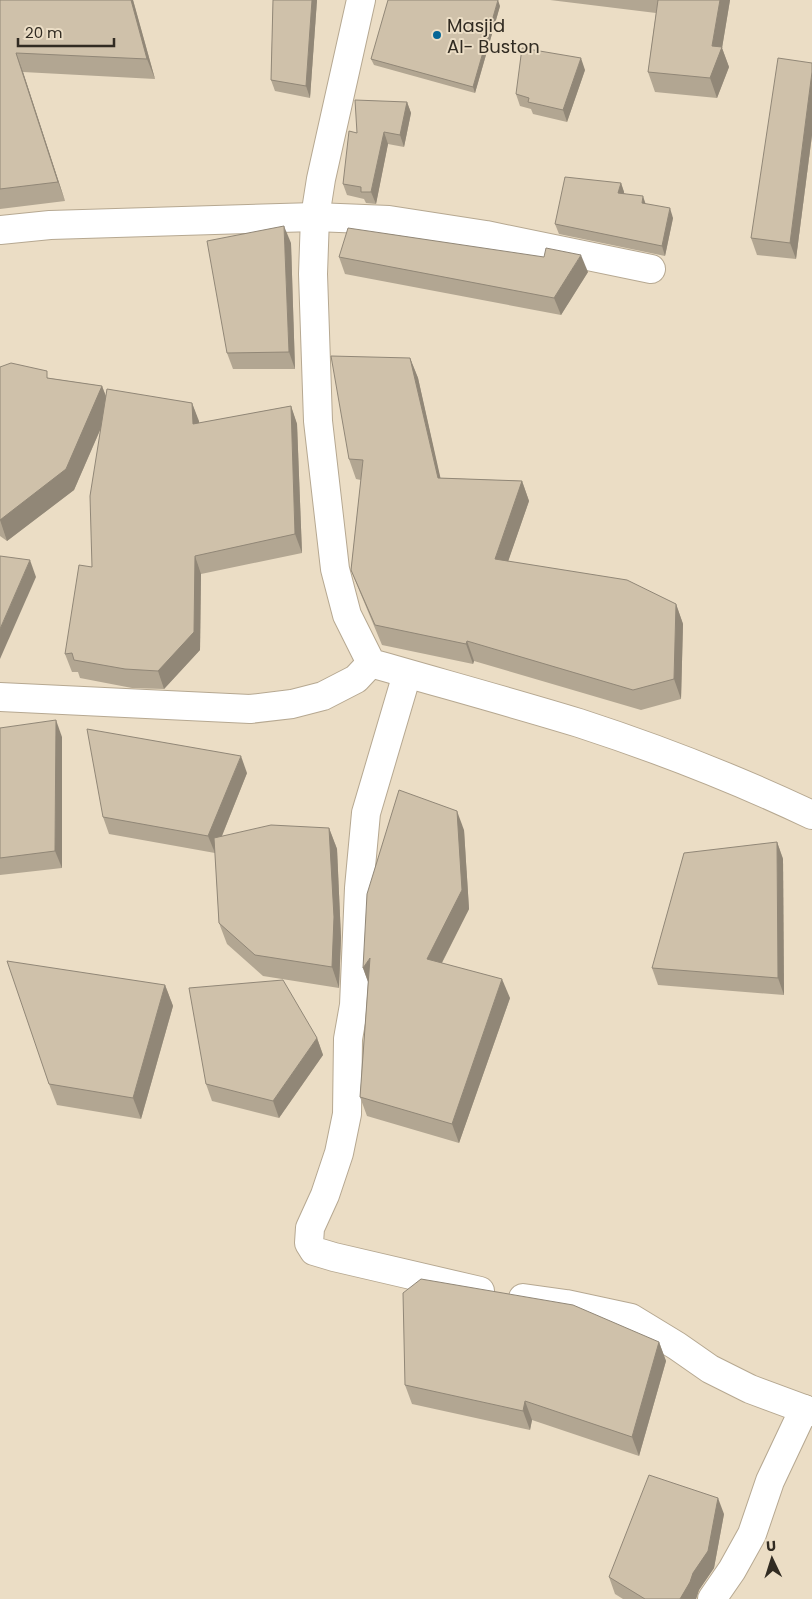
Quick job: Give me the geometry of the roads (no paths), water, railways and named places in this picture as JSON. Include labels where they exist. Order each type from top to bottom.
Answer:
[{"type":"street","points":[[361,0],[315,217],[313,274],[318,422],[335,569],[347,615],[371,664],[579,723],[693,763],[753,787],[812,815]]},
{"type":"street","points":[[0,230],[50,225],[315,217],[389,220],[486,235],[651,270]]},
{"type":"street","points":[[0,697],[250,709],[292,704],[323,696],[356,679],[371,664]]},
{"type":"street","points":[[407,674],[366,813],[359,888],[354,1005],[348,1039],[347,1114],[339,1153],[325,1195],[310,1228],[309,1243],[314,1251],[334,1257],[478,1291],[566,1304],[631,1318],[710,1369],[750,1389],[808,1410],[770,1481],[752,1534],[732,1570],[712,1599]]},
{"type":"place","name":"Masjid Al- Buston","points":[[437,35]]}]
